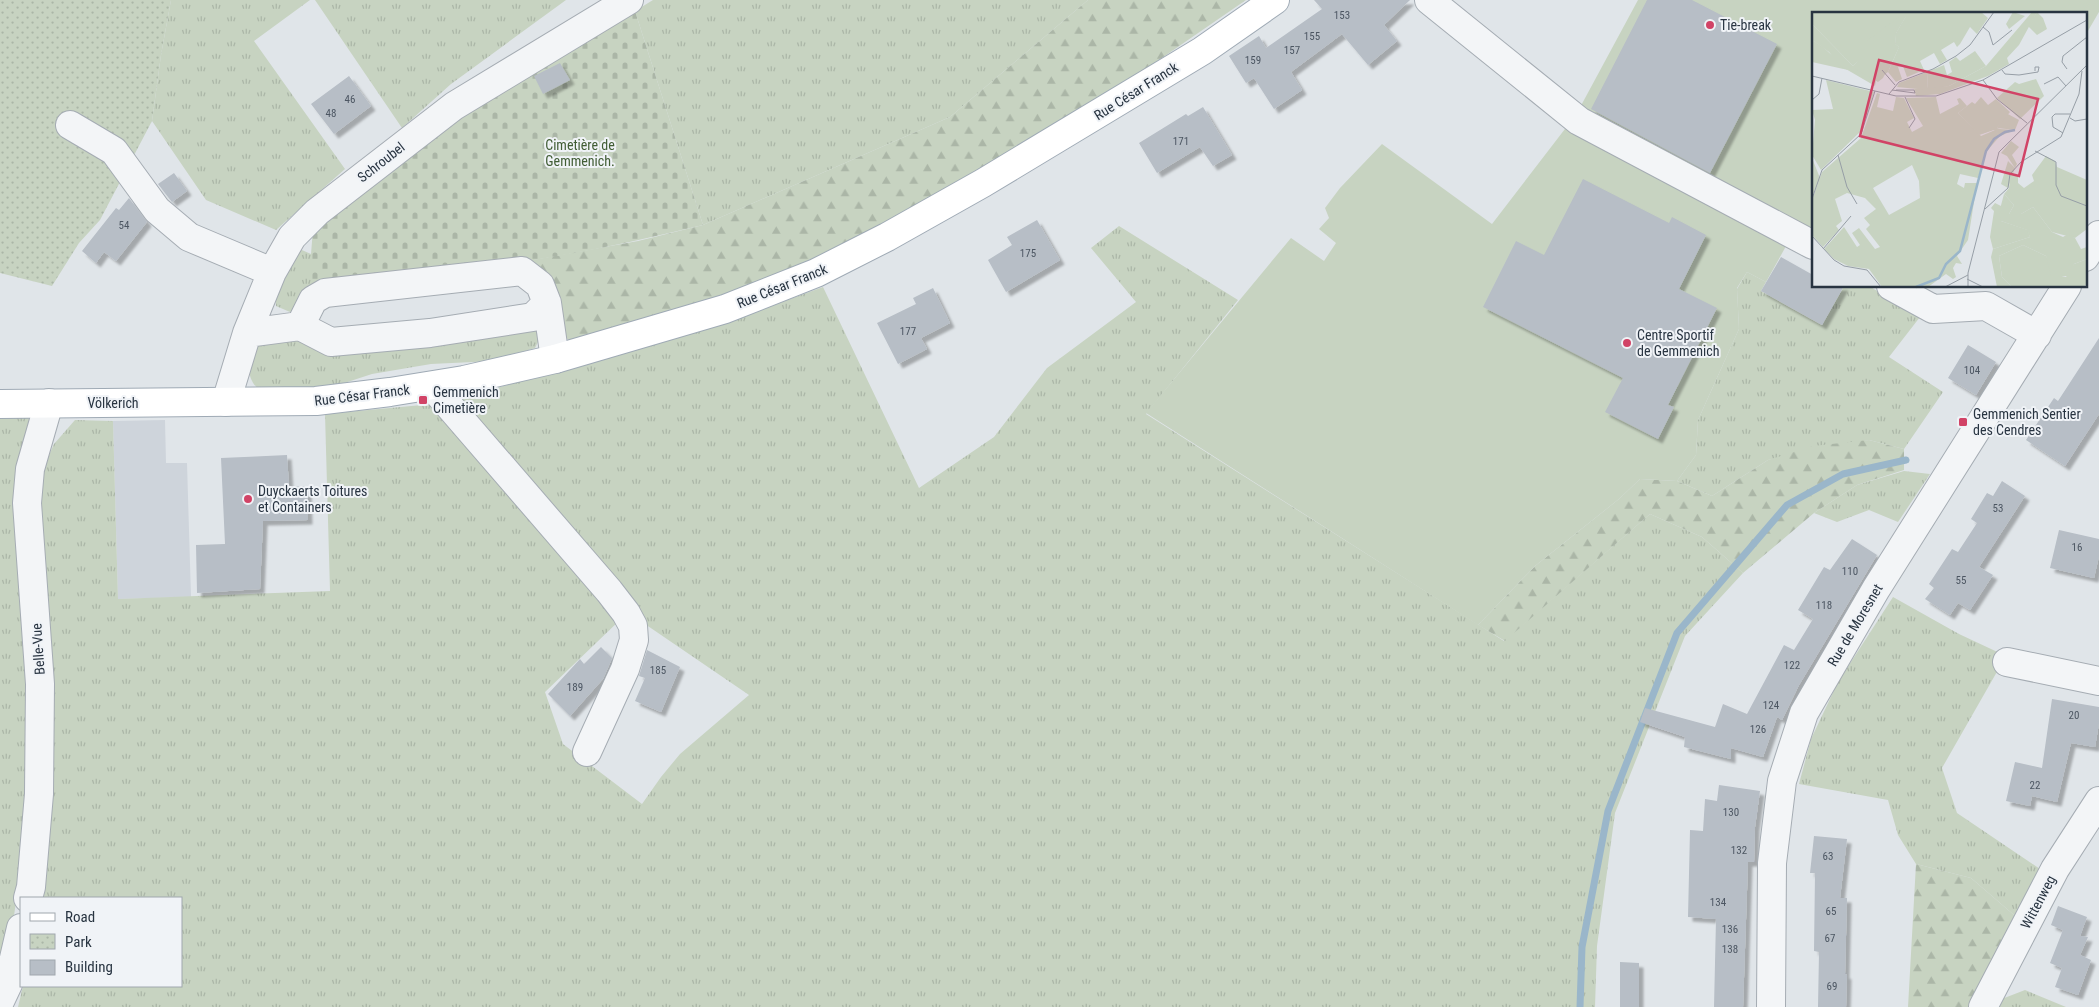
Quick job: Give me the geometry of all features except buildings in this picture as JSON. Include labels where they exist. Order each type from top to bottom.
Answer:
[{"type":"main road","name":"Rue César Franck","points":[[226,402],[316,401],[432,386],[555,359],[725,309],[816,273],[887,237],[984,183],[1103,113],[1202,51],[1275,0]]},
{"type":"main road","name":"Völkerich","points":[[0,404],[226,402]]},
{"type":"street","name":"Schroubel","points":[[226,402],[247,333],[272,272],[292,237],[317,212],[454,106],[629,0]]},
{"type":"street","points":[[1429,0],[1579,121],[1812,244]]},
{"type":"street","points":[[70,125],[114,150],[157,210],[189,237],[272,272]]},
{"type":"street","points":[[2086,255],[2099,235]]},
{"type":"street","points":[[300,326],[313,300],[325,293],[522,271],[540,285],[548,303],[555,359]]},
{"type":"street","points":[[1895,288],[1933,309],[1986,306],[2037,335]]},
{"type":"street","name":"Rue de Moresnet","points":[[1771,1007],[1772,863],[1782,781],[1804,713],[1876,589],[2066,288]]},
{"type":"street","points":[[247,333],[300,326],[331,342],[430,333],[533,316],[548,303]]},
{"type":"street","points":[[432,386],[610,591],[633,626],[634,640],[625,669],[587,752]]},
{"type":"street","name":"Belle-Vue","points":[[28,897],[31,887],[39,794],[40,684],[27,503],[30,469],[49,403]]},
{"type":"street","points":[[2008,662],[2099,681]]},
{"type":"street","name":"Wittenweg","points":[[1983,1007],[2055,869],[2099,801]]},
{"type":"street","points":[[0,1001],[8,984],[20,932]]},
{"type":"shaded area","points":[[165,420],[166,463],[187,463],[191,597],[118,599],[113,421]]},
{"type":"green space","points":[[0,0],[171,0],[152,121],[100,220],[79,243],[52,286],[0,273]]},
{"type":"green space","points":[[171,0],[310,0],[254,41],[345,169],[276,230],[206,200],[152,121]]},
{"type":"green space","points":[[315,0],[566,0],[451,84],[402,128]]},
{"type":"green space","points":[[653,0],[1088,0],[950,117],[703,225],[635,11]]},
{"type":"green space","points":[[1088,0],[1246,0],[1127,82],[862,238],[725,297],[571,342],[558,331],[527,261],[638,241],[703,225],[950,117]]},
{"type":"green space","points":[[1638,0],[2099,0],[2099,12],[2086,34],[2086,12],[1812,12],[1812,232],[1577,113]]},
{"type":"green space","name":"Cimetière de Gemmenich.","points":[[635,11],[703,225],[601,248],[498,266],[311,284],[313,229],[420,145],[547,59]]},
{"type":"green space","points":[[1568,125],[1790,239],[1766,282],[1747,272],[1737,288],[1739,329],[1698,420],[1696,455],[1677,481],[1640,479],[1619,499],[1535,566],[1478,625],[1146,413],[1291,238],[1324,261],[1336,243],[1319,229],[1329,218],[1325,208],[1340,188],[1382,144],[1492,224]]},
{"type":"green space","points":[[1119,226],[1238,300],[1146,414],[1504,641],[1650,514],[1702,537],[1743,573],[1685,636],[1615,813],[1597,946],[1595,1007],[18,1007],[23,987],[182,987],[182,897],[38,897],[40,533],[43,469],[54,444],[75,420],[113,421],[118,599],[330,591],[325,414],[433,404],[621,619],[545,692],[563,744],[642,804],[680,754],[749,695],[642,622],[457,399],[711,328],[823,287],[919,488],[994,437],[1047,368],[1136,302],[1091,248]]},
{"type":"green space","points":[[295,247],[311,254],[311,284],[305,304],[290,312],[276,306],[275,289]]},
{"type":"green space","points":[[1747,272],[1766,282],[1761,291],[1822,325],[1843,288],[1872,288],[1920,317],[1889,357],[1943,392],[1904,449],[1869,440],[1768,460],[1712,496],[1677,481],[1696,455],[1698,420],[1739,329],[1737,289]]},
{"type":"green space","points":[[537,322],[539,340],[535,348],[494,361],[431,364],[372,374],[329,388],[262,392],[256,387],[250,375],[251,356],[256,342]]},
{"type":"green space","points":[[0,417],[33,417],[33,676],[25,838],[12,930],[0,963]]},
{"type":"green space","points":[[1869,440],[1904,449],[1904,470],[1857,485],[1814,513],[1743,573],[1702,537],[1650,514],[1505,641],[1478,625],[1535,566],[1619,499],[1640,479],[1677,481],[1712,496],[1768,460],[1813,446]]},
{"type":"green space","points":[[1904,471],[1930,474],[1898,522],[1869,510],[1837,522],[1814,513],[1857,485]]},
{"type":"green space","points":[[1893,597],[1959,634],[2006,656],[1942,768],[1957,813],[2040,869],[2021,921],[1971,878],[1916,864],[1898,835],[1888,800],[1799,784],[1811,739],[1838,682]]},
{"type":"green space","points":[[1916,864],[1971,878],[2021,921],[1981,1007],[1908,1007]]},
{"type":"green space","points":[[2025,990],[2066,1007],[1993,1007],[1994,1002]]},
{"type":"waterway","points":[[1580,1007],[1582,947],[1608,811],[1677,633],[1787,505],[1843,474],[1906,460]]},
{"type":"place","name":"Tie-break","points":[[1710,25]]},
{"type":"place","name":"Centre Sportif de Gemmenich","points":[[1627,343]]},
{"type":"place","name":"Gemmenich Cimetière","points":[[423,400]]},
{"type":"place","name":"Gemmenich Sentier des Cendres","points":[[1963,422]]},
{"type":"place","name":"Duyckaerts Toitures et Containers","points":[[248,499]]}]
